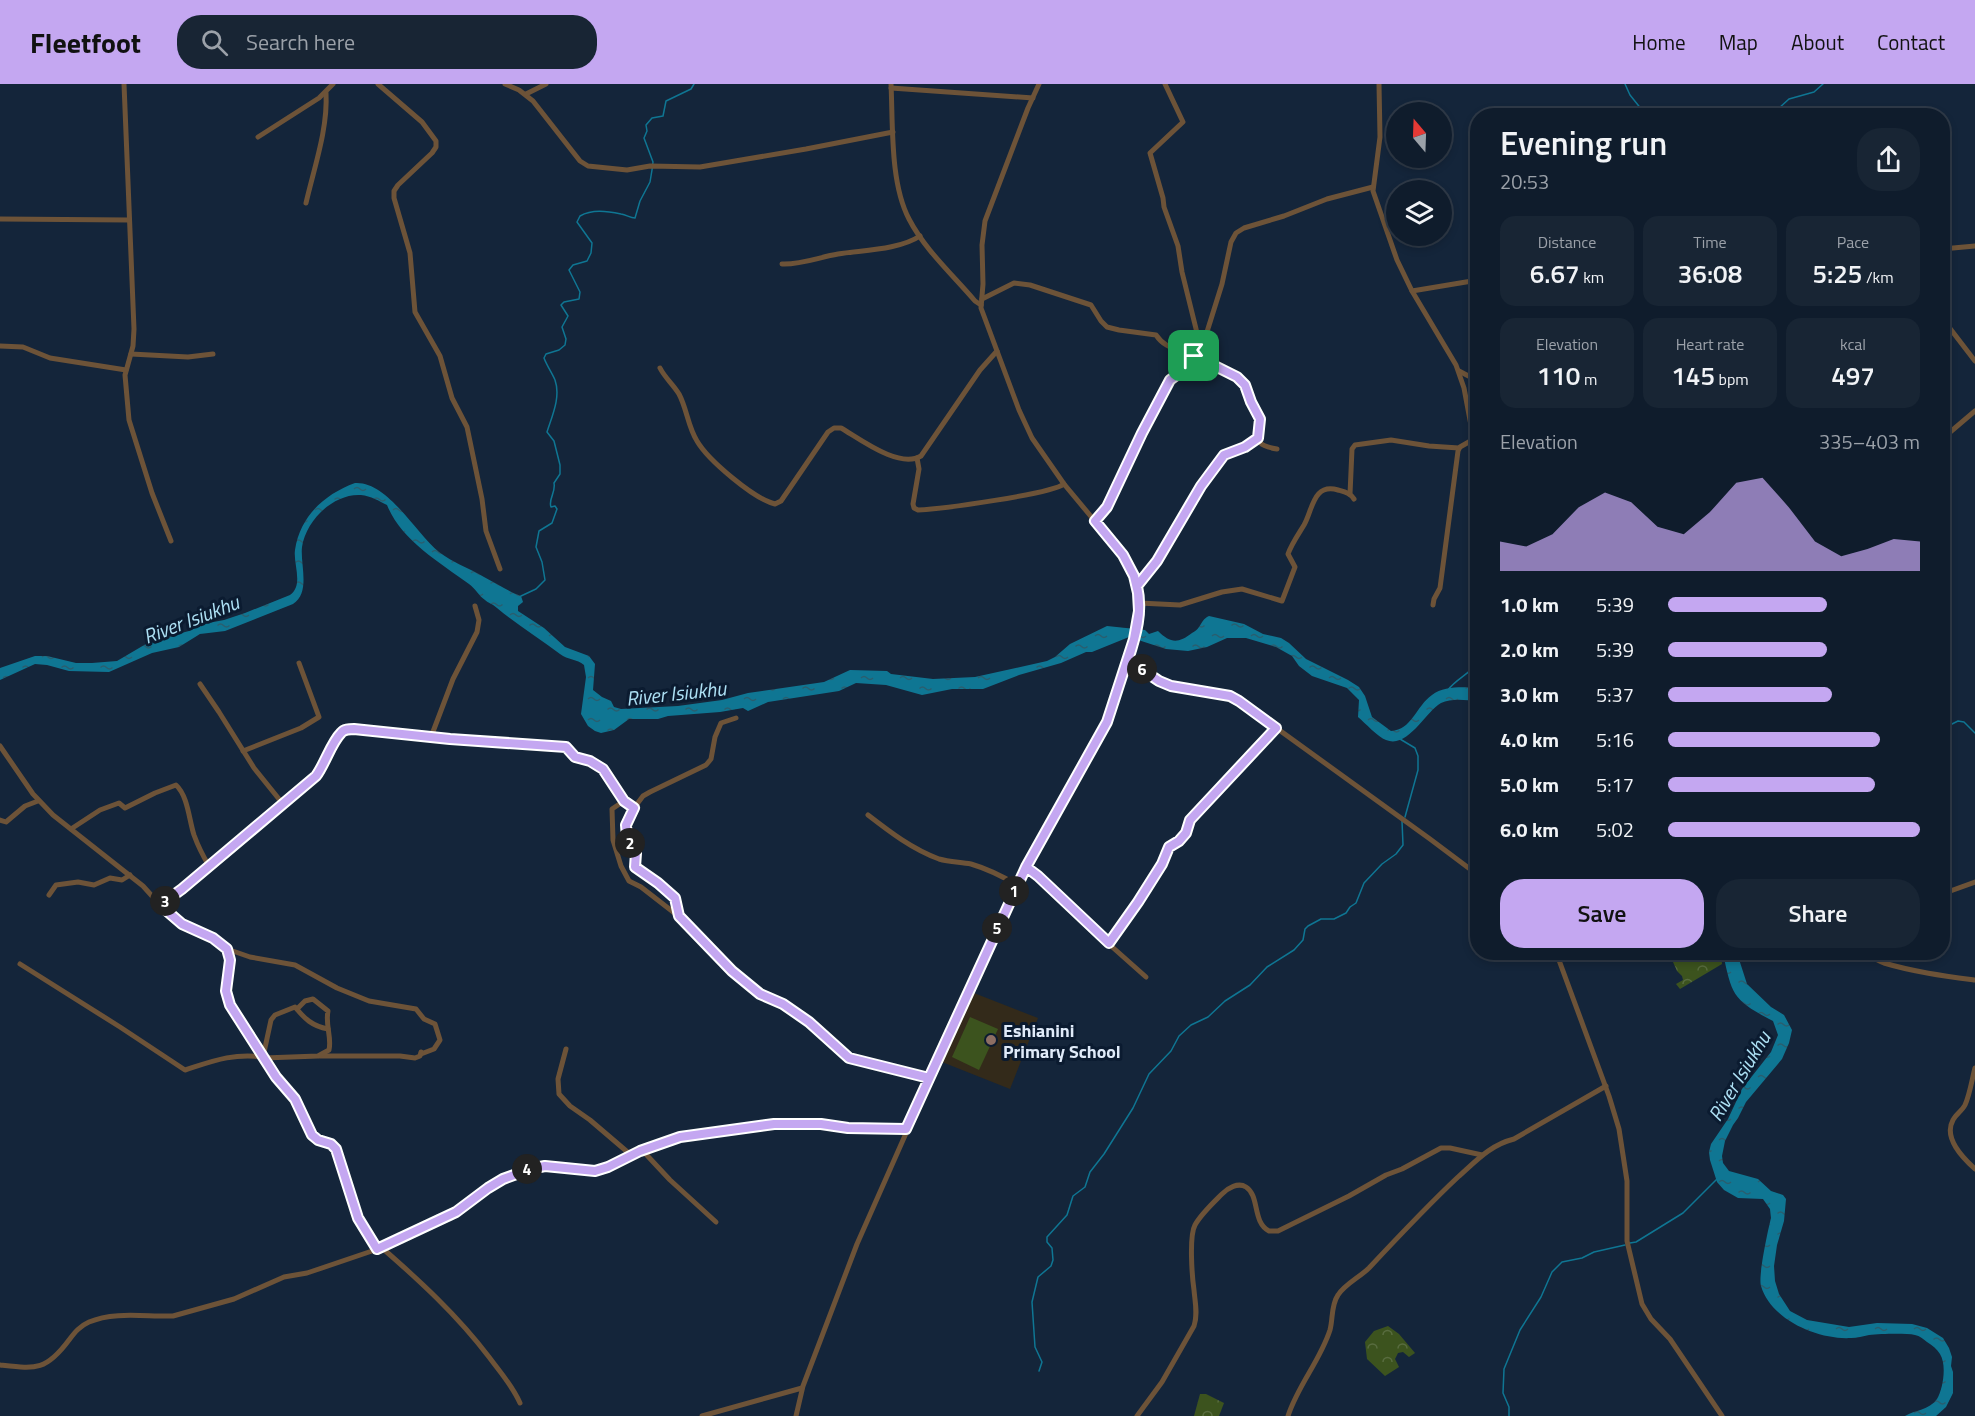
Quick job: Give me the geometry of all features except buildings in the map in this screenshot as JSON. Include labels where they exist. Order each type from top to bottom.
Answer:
[{"type":"street","points":[[124,84],[134,329],[125,382],[130,425],[152,493],[171,541]]},
{"type":"street","points":[[258,136],[326,93],[333,84]]},
{"type":"street","points":[[378,84],[422,122],[436,141],[436,147],[432,153],[398,185],[394,191],[394,198],[410,253],[414,308],[440,356],[452,398],[467,427],[488,538],[500,569]]},
{"type":"street","points":[[505,84],[526,94],[584,164],[629,171],[653,166],[706,166],[893,132]]},
{"type":"street","points":[[526,94],[546,84]]},
{"type":"street","points":[[796,1416],[802,1388],[857,1244],[906,1129],[1017,885],[1105,726],[1137,629],[1139,603],[1137,586],[1126,560],[1064,484],[1026,427],[981,302],[982,244],[985,220],[1040,84]]},
{"type":"street","points":[[1165,84],[1183,122],[1150,153],[1164,207],[1178,246],[1184,283],[1200,345]]},
{"type":"street","points":[[1379,84],[1380,137],[1373,187],[1397,260],[1412,291],[1459,371],[1470,418]]},
{"type":"street","points":[[1033,98],[891,86],[897,182],[901,200],[910,221],[920,236],[975,301],[981,302],[1014,284],[1030,285],[1090,305],[1107,327],[1155,335],[1161,343],[1237,377],[1245,385],[1260,419],[1258,438],[1265,447],[1277,449]]},
{"type":"street","points":[[306,203],[324,119],[326,93]]},
{"type":"street","points":[[1095,521],[1107,507],[1170,380],[1193,356],[1206,335],[1222,284],[1231,242],[1236,233],[1244,228],[1277,219],[1312,204],[1373,187]]},
{"type":"street","points":[[0,219],[129,220]]},
{"type":"street","points":[[782,264],[898,246],[920,236]]},
{"type":"street","points":[[1950,248],[1975,246]]},
{"type":"street","points":[[1412,291],[1470,281]]},
{"type":"street","points":[[1950,329],[1975,362]]},
{"type":"street","points":[[0,346],[23,347],[50,358],[126,370]]},
{"type":"street","points":[[660,368],[664,377],[679,394],[693,434],[706,453],[735,479],[776,504],[782,501],[828,432],[834,428],[841,428],[886,453],[904,459],[917,458],[926,450],[980,370],[997,351]]},
{"type":"street","points":[[131,354],[188,357],[213,354]]},
{"type":"street","points":[[1459,371],[1470,377]]},
{"type":"street","points":[[1950,432],[1975,411]]},
{"type":"street","points":[[1137,586],[1157,561],[1201,486],[1224,455],[1245,447],[1258,438]]},
{"type":"street","points":[[1139,603],[1180,605],[1222,592],[1242,590],[1282,601],[1295,567],[1288,554],[1307,520],[1316,497],[1329,488],[1352,497],[1352,449],[1355,445],[1391,440],[1459,448],[1470,442]]},
{"type":"street","points":[[1433,605],[1440,588],[1459,448]]},
{"type":"street","points":[[917,458],[919,469],[913,504],[918,510],[1041,492],[1056,489],[1064,484]]},
{"type":"street","points":[[431,737],[453,679],[477,632],[479,620],[475,606]]},
{"type":"street","points":[[1128,660],[1159,681],[1171,686],[1230,696],[1239,701],[1470,870]]},
{"type":"street","points":[[243,751],[301,729],[319,717],[299,663]]},
{"type":"street","points":[[200,684],[254,768],[283,804]]},
{"type":"street","points":[[679,916],[675,898],[635,867],[636,853],[627,837],[626,825],[629,815],[643,796],[706,765],[711,759],[715,736],[722,723],[736,718]]},
{"type":"street","points":[[1109,943],[1162,864],[1169,847],[1183,837],[1188,830],[1190,820],[1276,728]]},
{"type":"street","points":[[160,905],[316,776],[339,736],[345,730],[566,747],[575,757],[590,761],[603,769],[624,801],[634,808]]},
{"type":"street","points":[[0,746],[38,801],[143,886],[182,924],[213,938],[227,949],[261,960],[295,965],[337,988],[369,1001],[416,1009],[424,1019],[435,1024],[440,1040],[434,1049],[421,1051],[415,1058],[400,1056],[263,1058],[244,1055],[214,1060],[185,1070],[20,964]]},
{"type":"street","points":[[70,829],[106,807],[119,803],[125,808],[176,785],[184,799],[200,849],[209,866]]},
{"type":"street","points":[[0,820],[6,822],[25,806],[38,801]]},
{"type":"street","points":[[624,801],[612,809],[613,840],[621,866],[629,881],[641,887],[679,916],[699,939],[746,983],[760,994],[794,1011],[849,1058],[929,1078]]},
{"type":"street","points":[[868,815],[891,833],[928,854],[943,860],[984,868],[1017,885]]},
{"type":"street","points":[[1026,867],[1146,977]]},
{"type":"street","points":[[49,895],[56,885],[78,882],[94,885],[110,878],[121,880],[129,875]]},
{"type":"street","points":[[1950,891],[1975,882]]},
{"type":"street","points":[[227,949],[230,960],[226,991],[236,1015],[281,1085],[295,1099],[312,1135],[336,1149],[358,1218],[379,1248],[444,1303],[461,1322],[509,1382],[520,1403]]},
{"type":"street","points":[[230,960],[240,954]]},
{"type":"street","points":[[1559,960],[1606,1086],[1623,1146],[1627,1181],[1626,1241],[1642,1304],[1651,1319],[1670,1339],[1722,1416]]},
{"type":"street","points":[[1878,960],[1922,972],[1975,980]]},
{"type":"street","points":[[297,1009],[305,1001],[313,999],[327,1011],[331,1046],[322,1055],[313,1056]]},
{"type":"street","points":[[263,1058],[271,1020],[275,1014],[295,1007],[308,1022],[328,1029]]},
{"type":"street","points":[[566,1049],[558,1079],[559,1094],[570,1106],[632,1155]]},
{"type":"street","points":[[1975,1068],[1964,1105],[1953,1119],[1950,1128],[1954,1143],[1962,1156],[1975,1169]]},
{"type":"street","points":[[1288,1416],[1293,1402],[1325,1345],[1338,1295],[1363,1274],[1431,1203],[1482,1155],[1503,1141],[1514,1139],[1606,1086]]},
{"type":"street","points":[[0,1365],[26,1368],[44,1365],[60,1353],[79,1327],[94,1320],[110,1317],[183,1314],[234,1299],[284,1277],[307,1273],[379,1248],[456,1212],[488,1188],[518,1172],[545,1166],[595,1171],[642,1150],[680,1137],[774,1124],[906,1129]]},
{"type":"street","points":[[1137,1416],[1170,1369],[1194,1326],[1197,1316],[1192,1267],[1194,1228],[1205,1212],[1227,1189],[1237,1185],[1246,1187],[1251,1193],[1261,1225],[1269,1231],[1278,1231],[1441,1148],[1482,1155]]},
{"type":"street","points":[[642,1150],[670,1180],[716,1222]]},
{"type":"street","points":[[702,1416],[802,1388]]},
{"type":"shaded area","name":"Eshianini Primary School","points":[[974,993],[1038,1018],[1010,1089],[942,1062]]},
{"type":"green space","points":[[1672,960],[1722,960],[1722,964],[1680,989],[1676,984],[1683,980]]},
{"type":"green space","points":[[970,1017],[998,1029],[979,1070],[952,1057]]},
{"type":"green space","points":[[1388,1326],[1399,1334],[1415,1353],[1409,1357],[1403,1352],[1398,1353],[1395,1359],[1399,1367],[1385,1376],[1367,1359],[1365,1342],[1374,1331]]},
{"type":"green space","points":[[1200,1394],[1206,1394],[1224,1403],[1219,1416],[1194,1416]]},
{"type":"water","points":[[355,483],[379,490],[444,556],[521,596],[523,602],[518,606],[518,611],[544,628],[565,647],[589,656],[595,664],[593,690],[611,701],[614,707],[621,709],[678,706],[722,700],[748,693],[824,682],[850,670],[887,671],[891,674],[933,679],[975,677],[1047,661],[1070,644],[1107,626],[1145,630],[1149,634],[1158,631],[1174,641],[1187,637],[1209,616],[1244,624],[1263,634],[1281,638],[1306,659],[1348,680],[1359,687],[1365,696],[1372,717],[1391,731],[1398,730],[1409,722],[1432,695],[1442,690],[1470,688],[1470,700],[1445,701],[1409,735],[1394,741],[1386,740],[1358,717],[1359,700],[1347,688],[1312,676],[1299,666],[1292,656],[1276,647],[1246,638],[1227,638],[1207,647],[1188,651],[1166,649],[1129,637],[983,689],[952,689],[922,695],[886,685],[856,683],[839,691],[768,702],[748,711],[743,708],[658,719],[629,719],[614,730],[601,733],[588,726],[581,714],[586,677],[584,665],[560,654],[486,601],[471,586],[411,540],[393,518],[387,505],[361,495],[341,498],[332,503],[315,518],[309,527],[302,547],[304,578],[302,593],[293,604],[225,631],[200,634],[179,647],[152,653],[109,672],[69,671],[35,664],[0,680],[0,668],[35,656],[47,656],[76,663],[117,661],[151,641],[189,631],[203,624],[224,620],[290,595],[296,586],[295,550],[302,527],[324,500]]},
{"type":"water","points":[[1725,960],[1739,960],[1747,984],[1771,1007],[1784,1015],[1792,1030],[1782,1059],[1746,1102],[1733,1125],[1725,1141],[1722,1156],[1723,1163],[1729,1171],[1758,1179],[1771,1191],[1783,1195],[1786,1199],[1784,1221],[1774,1266],[1779,1294],[1790,1311],[1807,1320],[1849,1327],[1877,1323],[1912,1324],[1927,1328],[1943,1338],[1952,1357],[1953,1393],[1946,1407],[1936,1416],[1905,1416],[1926,1408],[1934,1403],[1939,1395],[1944,1370],[1940,1354],[1934,1347],[1915,1335],[1869,1335],[1851,1338],[1824,1336],[1797,1326],[1775,1309],[1766,1298],[1760,1281],[1771,1218],[1770,1209],[1763,1199],[1738,1198],[1724,1190],[1717,1182],[1709,1152],[1711,1144],[1728,1119],[1742,1089],[1771,1052],[1778,1035],[1773,1021],[1742,1002],[1732,988]]},
{"type":"waterway","points":[[521,596],[536,589],[545,580],[542,562],[536,547],[539,531],[552,523],[557,509],[555,506],[551,507],[550,501],[554,483],[560,474],[560,465],[554,441],[547,432],[555,406],[557,386],[544,358],[546,354],[559,350],[565,345],[566,339],[562,327],[568,316],[561,305],[564,302],[579,299],[580,292],[569,270],[573,265],[587,261],[591,253],[592,243],[577,222],[580,216],[595,212],[610,212],[635,218],[640,201],[650,182],[653,162],[644,138],[647,131],[646,125],[652,118],[663,116],[666,101],[691,89],[694,84]]},
{"type":"waterway","points":[[1625,84],[1640,108]]},
{"type":"waterway","points":[[1779,108],[1789,99],[1814,92],[1823,84]]},
{"type":"waterway","points":[[1448,690],[1470,671]]},
{"type":"waterway","points":[[1950,725],[1958,721],[1964,722],[1975,733]]},
{"type":"waterway","points":[[1400,739],[1415,748],[1418,756],[1418,770],[1405,817]]},
{"type":"waterway","points":[[1039,1371],[1042,1362],[1035,1347],[1032,1302],[1038,1277],[1051,1266],[1053,1260],[1052,1248],[1047,1242],[1047,1237],[1067,1215],[1073,1196],[1085,1187],[1090,1172],[1133,1108],[1149,1074],[1171,1051],[1179,1036],[1191,1025],[1208,1017],[1225,1001],[1250,985],[1267,967],[1294,950],[1303,940],[1305,929],[1308,926],[1321,919],[1334,919],[1346,913],[1356,903],[1364,883],[1403,845],[1402,821]]},
{"type":"waterway","points":[[1630,1243],[1636,1242],[1683,1213],[1717,1179]]},
{"type":"waterway","points":[[1509,1416],[1509,1407],[1503,1393],[1504,1369],[1520,1330],[1541,1297],[1552,1272],[1562,1262],[1625,1245]]},
{"type":"place","name":"Eshianini Primary School","points":[[991,1040]]},
{"type":"route","points":[[1194,356],[1170,380],[1107,507],[1095,521],[1129,564],[1138,593],[1137,629],[1107,722],[1026,867],[990,942],[929,1078],[849,1058],[809,1022],[783,1004],[760,994],[724,964],[679,916],[675,898],[634,866],[637,855],[627,837],[626,825],[634,808],[624,801],[599,765],[575,757],[566,747],[450,739],[354,729],[342,731],[316,776],[160,905],[182,924],[213,938],[227,949],[230,966],[226,991],[230,1005],[281,1085],[295,1099],[312,1135],[336,1149],[358,1218],[377,1249],[456,1212],[503,1179],[530,1169],[545,1166],[595,1171],[640,1151],[680,1137],[774,1124],[906,1129],[1026,867],[1109,943],[1125,923],[1162,864],[1169,847],[1183,837],[1188,830],[1190,820],[1276,728],[1230,696],[1171,686],[1149,675],[1128,660],[1137,629],[1139,618],[1139,601],[1138,593],[1137,586],[1157,561],[1201,486],[1224,455],[1245,447],[1258,438],[1260,419],[1245,385],[1237,377],[1217,367],[1202,363],[1194,356]]},
{"type":"water label","name":"River Isiukhu","points":[[191,619]]},
{"type":"water label","name":"River Isiukhu","points":[[676,693]]},
{"type":"water label","name":"River Isiukhu","points":[[1739,1076]]}]
